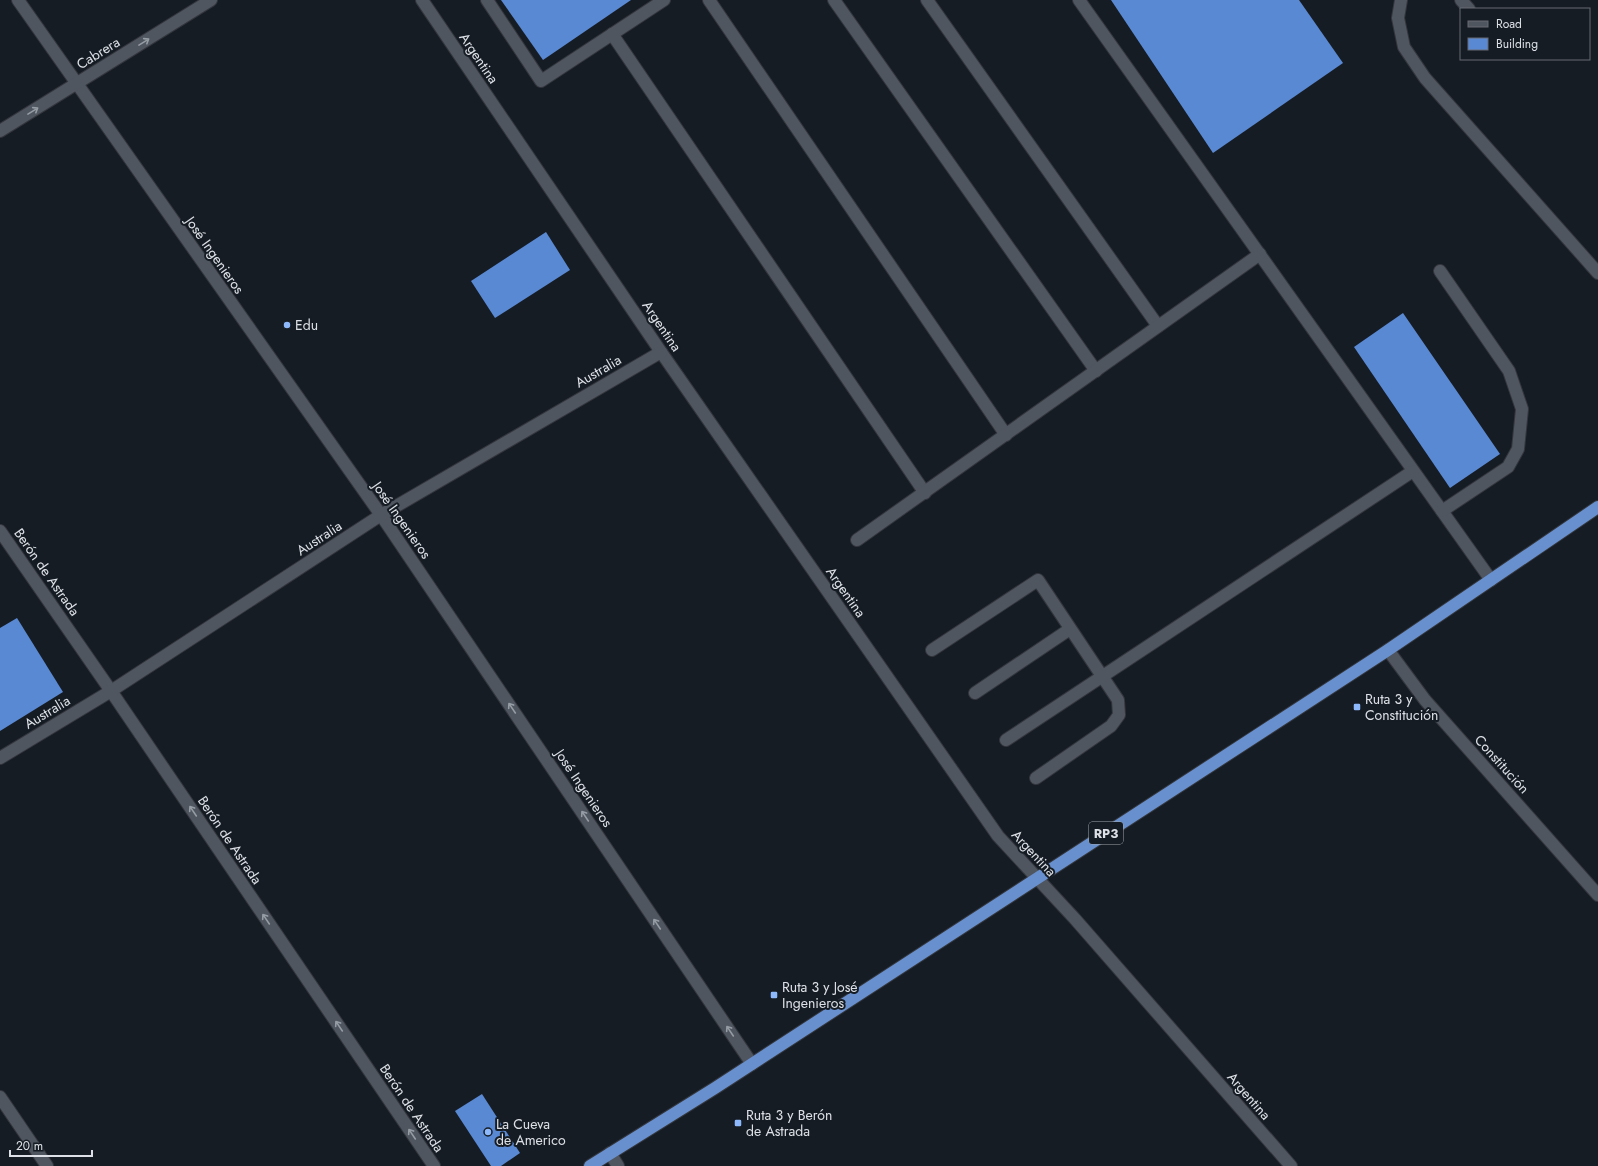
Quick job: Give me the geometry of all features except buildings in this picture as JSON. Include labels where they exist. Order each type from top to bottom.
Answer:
[{"type":"highway","name":"RP3","points":[[590,1166],[752,1064],[1388,650],[1598,507]]},
{"type":"street","name":"José Ingenieros","points":[[18,0],[381,515],[752,1064]]},
{"type":"street","name":"Cabrera","points":[[0,131],[211,0]]},
{"type":"street","name":"Argentina","points":[[422,0],[661,352],[998,836],[1290,1166]]},
{"type":"street","points":[[487,0],[541,81],[664,0]]},
{"type":"street","points":[[709,0],[1006,435]]},
{"type":"street","points":[[834,0],[1096,371]]},
{"type":"street","points":[[927,0],[1158,326]]},
{"type":"street","points":[[1079,0],[1491,580]]},
{"type":"street","points":[[1401,0],[1398,18],[1404,47],[1425,78],[1598,274]]},
{"type":"street","points":[[1461,0],[1468,8]]},
{"type":"street","points":[[612,34],[925,493]]},
{"type":"street","points":[[858,540],[1260,254]]},
{"type":"street","points":[[1440,271],[1509,370],[1522,409],[1518,449],[1508,467],[1442,512]]},
{"type":"street","name":"Australia","points":[[0,758],[111,691],[381,515],[661,352]]},
{"type":"street","points":[[1006,740],[1414,471]]},
{"type":"street","name":"Berón de Astrada","points":[[0,531],[111,691],[434,1166]]},
{"type":"street","points":[[932,650],[1038,580],[1118,700],[1119,715],[1111,726],[1036,778]]},
{"type":"street","points":[[975,693],[1070,629]]},
{"type":"street","name":"Constitución","points":[[1388,650],[1425,700],[1598,895]]},
{"type":"street","points":[[0,1097],[48,1166]]},
{"type":"street","points":[[610,1153],[618,1166]]},
{"type":"place","name":"Edu","points":[[287,325]]},
{"type":"place","name":"Ruta 3 y Constitución","points":[[1357,707]]},
{"type":"place","name":"Ruta 3 y José Ingenieros","points":[[774,995]]},
{"type":"place","name":"Ruta 3 y Berón de Astrada","points":[[738,1123]]},
{"type":"place","name":"La Cueva de Americo","points":[[488,1132]]}]
